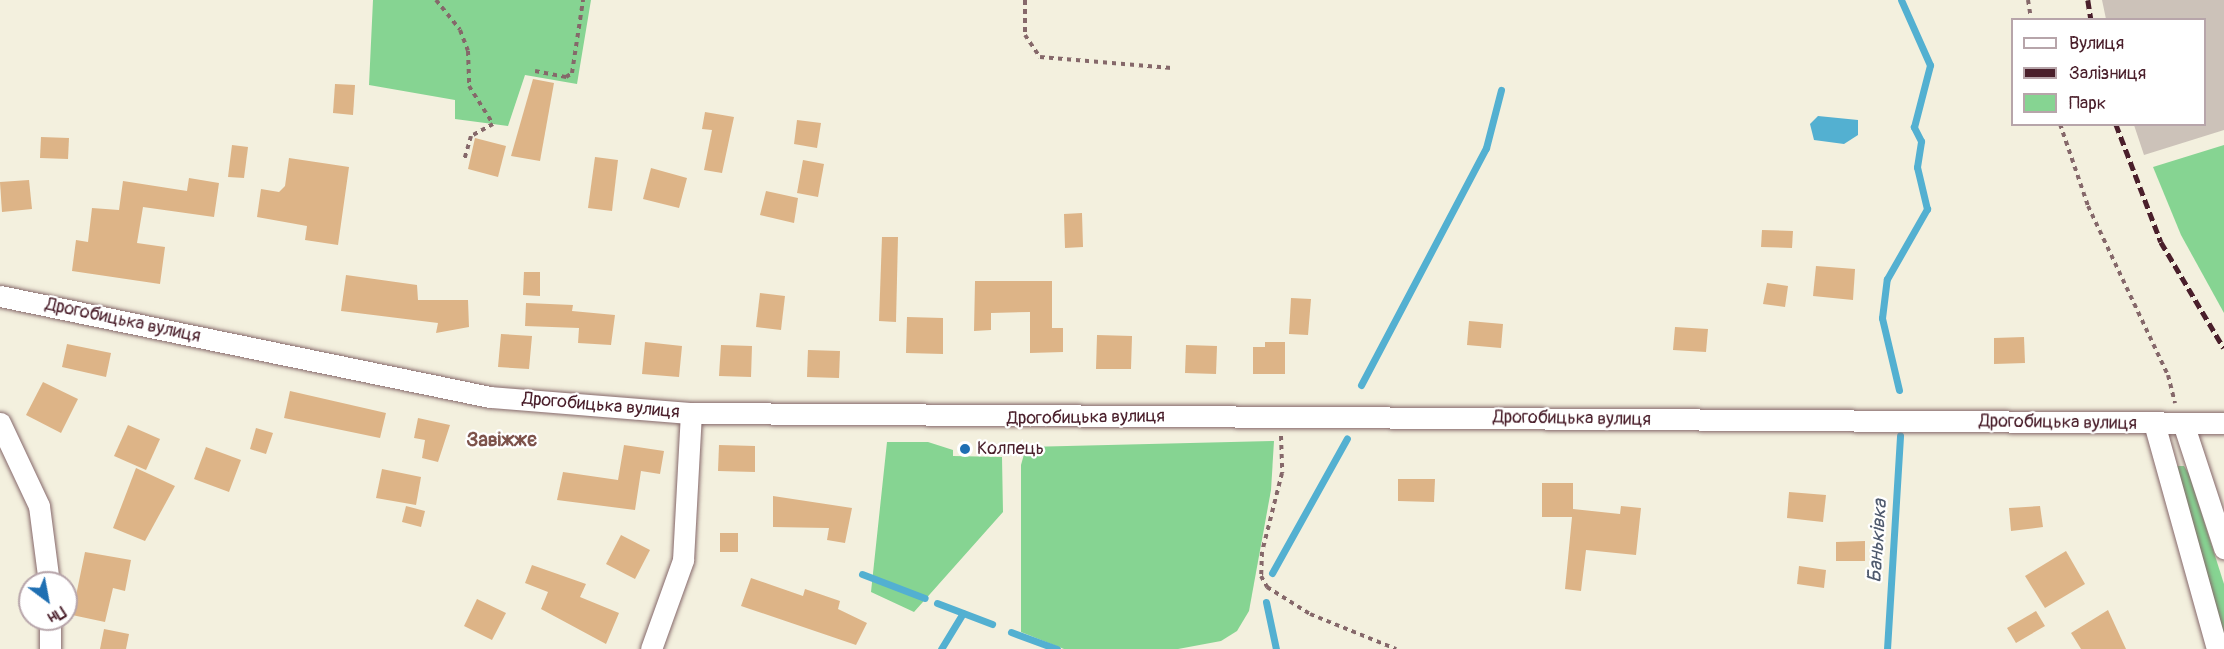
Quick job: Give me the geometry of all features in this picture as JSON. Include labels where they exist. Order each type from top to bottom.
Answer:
[{"type":"street","name":"Дрогобицька вулиця","points":[[0,296],[490,397],[691,413],[1006,419],[1281,416],[2224,423]]},
{"type":"street","points":[[651,649],[683,560],[691,413]]},
{"type":"street","points":[[0,423],[39,506],[48,571]]},
{"type":"street","points":[[2154,423],[2217,649]]},
{"type":"street","points":[[2180,423],[2224,549]]},
{"type":"street","points":[[50,631],[50,649]]},
{"type":"path","points":[[436,0],[460,30],[468,51],[470,86],[493,124],[471,136],[464,161]]},
{"type":"path","points":[[535,71],[566,77],[572,73],[583,0]]},
{"type":"path","points":[[1025,0],[1025,35],[1040,57],[1172,68]]},
{"type":"path","points":[[2028,0],[2031,18]]},
{"type":"path","points":[[2061,126],[2088,206],[2169,375],[2180,423]]},
{"type":"path","points":[[1281,416],[1282,473],[1261,576],[1279,597],[1310,614],[1396,649]]},
{"type":"shaded area","points":[[2102,0],[2224,0],[2224,130],[2144,155],[2134,126],[2206,126],[2206,18],[2106,18]]},
{"type":"green space","points":[[373,0],[591,0],[577,84],[525,75],[508,126],[455,119],[455,100],[369,85]]},
{"type":"green space","points":[[2224,145],[2224,313],[2181,235],[2153,167]]},
{"type":"green space","points":[[1274,441],[1271,490],[1249,611],[1237,631],[1221,641],[1178,649],[1064,649],[1021,632],[1021,465],[1026,447]]},
{"type":"green space","points":[[887,442],[928,442],[953,450],[953,456],[1002,457],[1003,512],[914,612],[871,592]]},
{"type":"green space","points":[[2171,466],[2184,466],[2189,474],[2224,584],[2224,649]]},
{"type":"water","points":[[1818,116],[1858,120],[1858,135],[1844,144],[1814,140],[1810,124]]},
{"type":"building","points":[[533,79],[554,83],[540,161],[511,156]]},
{"type":"building","points":[[335,84],[355,85],[353,115],[333,113]]},
{"type":"building","points":[[705,112],[734,117],[722,173],[704,170],[712,130],[702,129]]},
{"type":"building","points":[[797,120],[821,123],[817,148],[794,144]]},
{"type":"building","points":[[41,137],[69,138],[68,159],[40,158]]},
{"type":"building","points":[[475,138],[506,146],[498,177],[468,169]]},
{"type":"building","points":[[232,145],[248,147],[244,178],[228,177]]},
{"type":"building","points":[[595,157],[618,160],[612,211],[588,208]]},
{"type":"building","points":[[289,158],[349,167],[338,245],[305,240],[307,226],[257,217],[261,189],[279,192],[285,186]]},
{"type":"building","points":[[803,160],[824,164],[818,197],[797,193]]},
{"type":"building","points":[[651,168],[687,178],[679,208],[643,199]]},
{"type":"building","points":[[189,178],[219,183],[214,217],[143,207],[137,243],[165,247],[160,284],[72,271],[76,240],[88,242],[92,208],[119,210],[123,181],[187,191]]},
{"type":"building","points":[[29,180],[32,209],[2,212],[0,182]]},
{"type":"building","points":[[766,191],[798,198],[794,223],[760,215]]},
{"type":"building","points":[[1082,213],[1083,247],[1065,248],[1064,214]]},
{"type":"building","points":[[1762,230],[1793,231],[1792,248],[1761,247]]},
{"type":"building","points":[[882,237],[898,237],[896,322],[879,321]]},
{"type":"building","points":[[1816,266],[1855,269],[1853,300],[1813,296]]},
{"type":"building","points":[[524,272],[540,272],[540,296],[523,295]]},
{"type":"building","points":[[346,275],[417,285],[418,300],[468,300],[469,327],[436,333],[438,323],[341,311]]},
{"type":"building","points":[[975,281],[1052,281],[1052,328],[1063,328],[1063,352],[1030,353],[1030,312],[991,313],[991,330],[974,331]]},
{"type":"building","points":[[1767,283],[1788,286],[1785,307],[1763,304]]},
{"type":"building","points":[[760,293],[785,296],[781,330],[756,327]]},
{"type":"building","points":[[1291,298],[1311,299],[1308,335],[1289,334]]},
{"type":"building","points":[[526,303],[573,305],[572,311],[615,315],[611,345],[578,343],[579,328],[525,326]]},
{"type":"building","points":[[907,317],[943,318],[943,354],[906,353]]},
{"type":"building","points":[[1469,321],[1503,324],[1501,348],[1467,345]]},
{"type":"building","points":[[1675,327],[1708,329],[1706,352],[1673,350]]},
{"type":"building","points":[[501,334],[532,336],[529,369],[498,367]]},
{"type":"building","points":[[1097,335],[1132,336],[1131,369],[1096,369]]},
{"type":"building","points":[[2024,337],[2025,363],[1994,364],[1994,338]]},
{"type":"building","points":[[645,342],[682,346],[679,377],[642,374]]},
{"type":"building","points":[[1265,342],[1285,342],[1285,374],[1253,374],[1253,347],[1265,347]]},
{"type":"building","points":[[67,344],[111,353],[106,377],[62,367]]},
{"type":"building","points":[[721,345],[752,346],[751,377],[719,376]]},
{"type":"building","points":[[1186,345],[1217,346],[1216,374],[1185,373]]},
{"type":"building","points":[[808,350],[840,351],[839,378],[807,377]]},
{"type":"building","points":[[43,382],[78,399],[61,433],[26,415]]},
{"type":"building","points":[[290,391],[386,413],[380,438],[284,418]]},
{"type":"building","points":[[418,418],[450,425],[438,462],[422,458],[425,440],[414,438]]},
{"type":"building","points":[[128,425],[160,439],[146,470],[114,456]]},
{"type":"building","points":[[256,428],[273,433],[266,454],[250,449]]},
{"type":"building","points":[[624,445],[664,451],[660,474],[641,471],[635,510],[557,500],[563,472],[618,480]]},
{"type":"building","points":[[719,445],[755,446],[755,472],[718,471]]},
{"type":"building","points":[[206,447],[241,460],[229,492],[194,479]]},
{"type":"building","points":[[136,468],[175,486],[145,541],[113,528]]},
{"type":"building","points":[[382,469],[421,477],[416,505],[376,498]]},
{"type":"building","points":[[1398,479],[1435,479],[1434,502],[1398,501]]},
{"type":"building","points":[[1542,483],[1573,483],[1573,509],[1620,514],[1621,506],[1641,508],[1636,555],[1586,550],[1581,591],[1565,589],[1572,517],[1542,517]]},
{"type":"building","points":[[1789,492],[1826,495],[1823,522],[1787,518]]},
{"type":"building","points":[[773,496],[852,508],[845,543],[827,540],[829,528],[773,527]]},
{"type":"building","points":[[406,506],[425,511],[421,527],[402,522]]},
{"type":"building","points":[[2040,506],[2043,527],[2011,531],[2009,508]]},
{"type":"building","points":[[720,533],[738,533],[738,552],[720,552]]},
{"type":"building","points":[[621,535],[650,550],[635,579],[606,564]]},
{"type":"building","points":[[1865,541],[1865,561],[1836,561],[1836,542]]},
{"type":"building","points":[[2066,551],[2085,584],[2045,608],[2025,576]]},
{"type":"building","points":[[85,552],[131,560],[125,591],[113,588],[105,622],[78,616],[78,586]]},
{"type":"building","points":[[532,565],[586,584],[580,597],[619,613],[606,644],[541,609],[548,592],[525,583]]},
{"type":"building","points":[[1799,566],[1826,570],[1824,588],[1797,584]]},
{"type":"building","points":[[751,578],[803,596],[805,589],[840,601],[838,609],[867,623],[856,645],[741,606]]},
{"type":"building","points":[[477,599],[506,613],[492,640],[464,626]]},
{"type":"building","points":[[2108,610],[2126,649],[2081,649],[2071,633]]},
{"type":"building","points":[[2036,611],[2045,626],[2016,643],[2007,628]]},
{"type":"building","points":[[104,629],[129,634],[126,649],[100,649]]},
{"type":"waterway","name":"Баньківка","points":[[1899,390],[1882,318],[1887,279],[1927,209],[1917,167],[1921,141],[1914,127],[1930,65],[1901,0]]},
{"type":"waterway","points":[[1361,385],[1486,148],[1501,90]]},
{"type":"waterway","name":"Баньківка","points":[[1887,649],[1900,435]]},
{"type":"waterway","points":[[1272,573],[1347,438]]},
{"type":"waterway","points":[[862,574],[925,598]]},
{"type":"waterway","points":[[1266,602],[1276,649]]},
{"type":"waterway","points":[[937,603],[992,624]]},
{"type":"waterway","points":[[941,649],[963,613]]},
{"type":"waterway","points":[[1011,632],[1057,649]]},
{"type":"railway","points":[[2088,0],[2091,18]]},
{"type":"railway","points":[[2117,126],[2161,242],[2224,348]]},
{"type":"place","name":"Колпець","points":[[965,449]]},
{"type":"district","name":"Завіжжє","points":[[502,439]]}]
